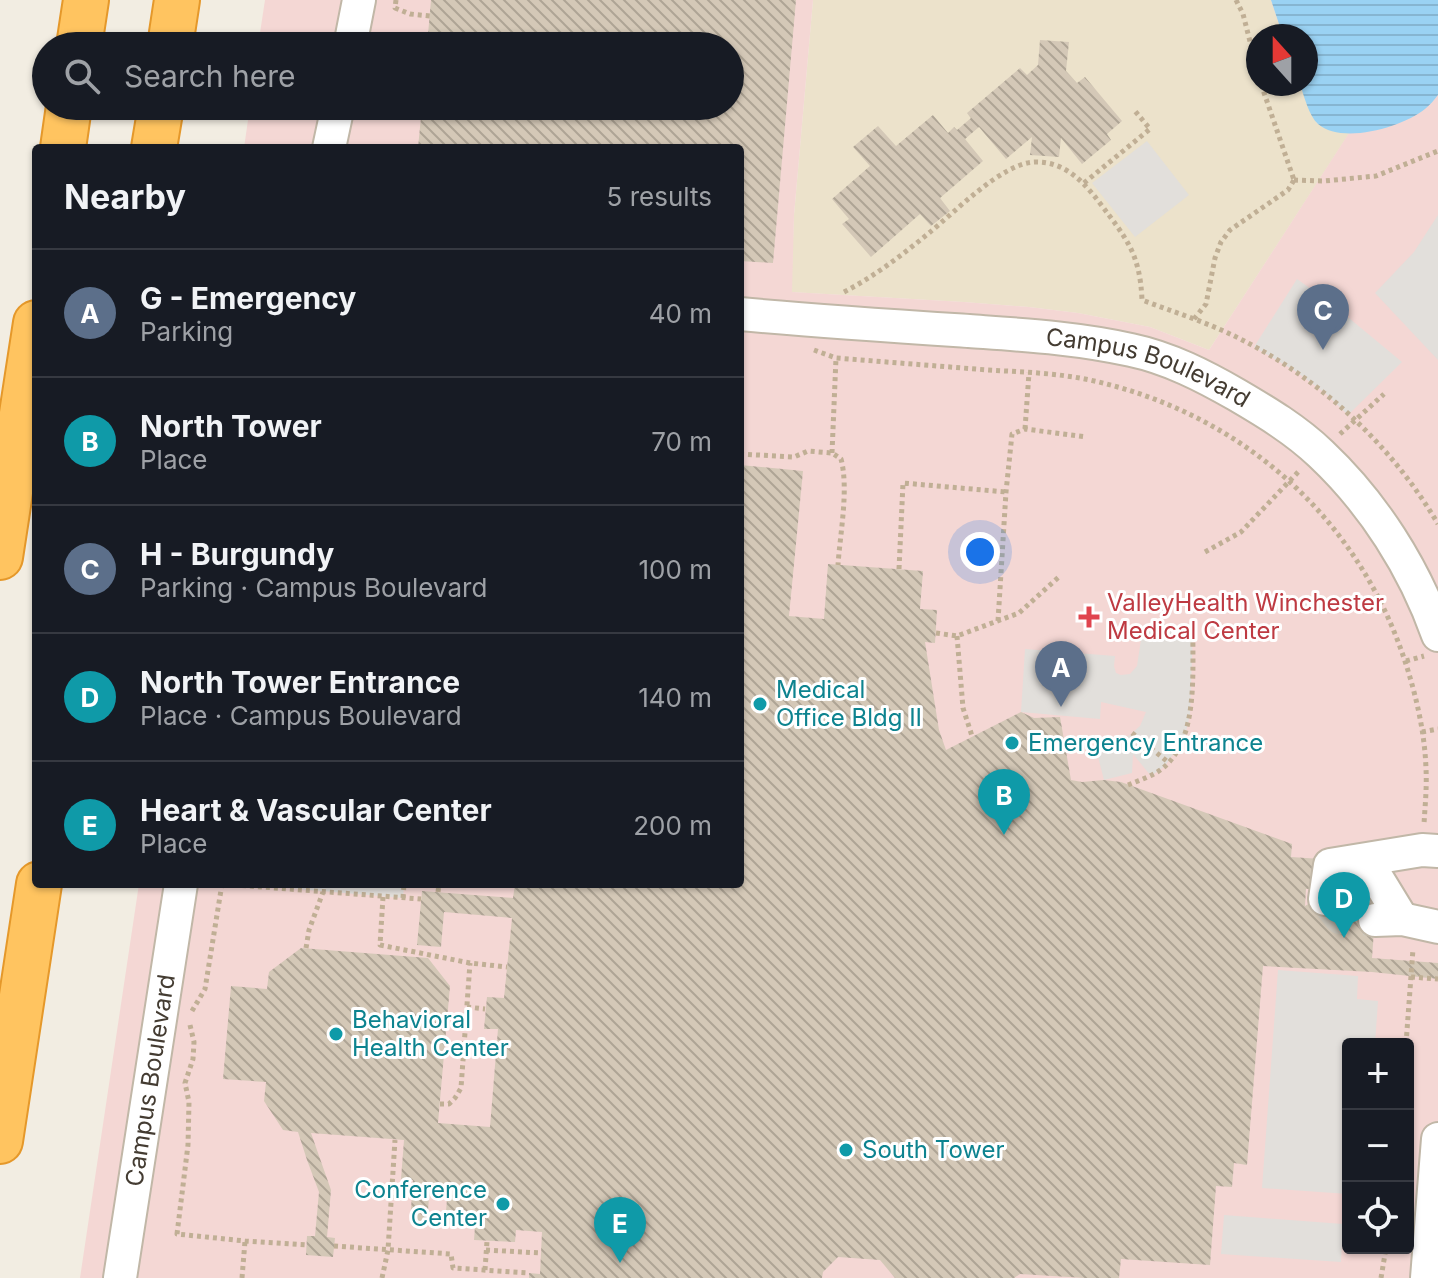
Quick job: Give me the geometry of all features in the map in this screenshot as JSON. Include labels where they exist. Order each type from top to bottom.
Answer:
[{"type":"highway","points":[[81,32],[86,0]]},
{"type":"highway","points":[[172,32],[177,0]]},
{"type":"highway","points":[[64,144],[67,120]]},
{"type":"highway","points":[[155,144],[159,120]]},
{"type":"highway","points":[[0,557],[32,349]]},
{"type":"highway","points":[[0,1141],[38,888]]},
{"type":"street","points":[[353,32],[359,0]]},
{"type":"street","points":[[330,144],[335,120]]},
{"type":"street","name":"Campus Boulevard","points":[[744,314],[1063,338],[1151,355],[1212,380],[1295,433],[1343,476],[1404,560],[1429,609],[1438,635]]},
{"type":"street","points":[[1325,899],[1330,865],[1422,850],[1438,851]]},
{"type":"street","points":[[1366,860],[1389,920],[1438,927]]},
{"type":"street","name":"Campus Boulevard","points":[[120,1278],[180,888]]},
{"type":"street","points":[[1427,1278],[1438,1139]]},
{"type":"path","points":[[396,0],[395,8],[410,14],[430,16]]},
{"type":"path","points":[[1236,0],[1246,26]]},
{"type":"path","points":[[1194,319],[1206,304],[1221,242],[1230,230],[1288,190],[1294,180],[1265,96]]},
{"type":"path","points":[[1084,183],[1150,129],[1135,111]]},
{"type":"path","points":[[1294,180],[1351,180],[1376,176],[1438,151]]},
{"type":"path","points":[[839,295],[876,275],[999,175],[1031,162],[1046,162],[1070,172],[1084,183],[1124,235],[1140,270],[1142,300],[1229,333],[1295,371],[1325,393],[1390,457],[1438,524]]},
{"type":"path","points":[[832,453],[836,358],[1088,379],[1153,398],[1227,435],[1270,464],[1317,507],[1375,589],[1406,661]]},
{"type":"path","points":[[1025,429],[1029,373]]},
{"type":"path","points":[[1355,422],[1384,394]]},
{"type":"path","points":[[998,621],[1012,434],[1025,429],[1087,437]]},
{"type":"path","points":[[744,454],[794,457],[808,451],[832,453],[841,459],[844,484],[838,565]]},
{"type":"path","points":[[1205,552],[1241,532],[1288,480]]},
{"type":"path","points":[[899,569],[903,483],[1006,492]]},
{"type":"path","points":[[936,633],[957,636],[1019,613],[1061,575]]},
{"type":"path","points":[[1128,785],[1151,776],[1165,766],[1185,736],[1190,715],[1193,629]]},
{"type":"path","points":[[957,636],[963,708],[972,736]]},
{"type":"path","points":[[1422,732],[1438,729]]},
{"type":"path","points":[[1132,733],[1168,762]]},
{"type":"path","points":[[221,888],[205,989],[191,1013],[193,1059],[185,1083],[189,1102],[188,1145],[177,1234],[307,1245]]},
{"type":"path","points":[[272,888],[421,899]]},
{"type":"path","points":[[403,898],[404,888]]},
{"type":"path","points":[[438,888],[438,892]]},
{"type":"path","points":[[306,948],[323,892]]},
{"type":"path","points":[[383,897],[380,945],[507,967]]},
{"type":"path","points":[[440,1104],[449,1104],[461,1088],[470,963]]},
{"type":"path","points":[[1411,977],[1438,979]]},
{"type":"path","points":[[467,1007],[485,1009]]},
{"type":"path","points":[[382,1278],[388,1250],[395,1140]]},
{"type":"path","points":[[242,1278],[245,1241]]},
{"type":"path","points":[[485,1270],[487,1241]]},
{"type":"path","points":[[334,1246],[451,1254],[453,1268],[529,1273]]},
{"type":"path","points":[[486,1250],[541,1253]]},
{"type":"path","points":[[1381,1278],[1385,1254]]},
{"type":"shaded area","name":"ValleyHealth Winchester Medical Center","points":[[265,0],[813,0],[794,215],[792,292],[964,302],[1078,313],[1150,327],[1209,350],[1349,133],[1333,131],[1317,123],[1305,96],[1318,96],[1318,24],[1279,24],[1271,0],[1438,0],[1438,1278],[80,1278],[138,888],[744,888],[744,144],[245,144],[248,120],[744,120],[744,32],[260,32]]},
{"type":"shaded area","points":[[813,0],[1271,0],[1279,24],[1246,24],[1246,96],[1305,96],[1317,123],[1350,132],[1209,350],[1150,327],[1078,313],[964,302],[791,292],[794,215]]},
{"type":"shaded area","points":[[1147,141],[1189,195],[1135,237],[1092,183]]},
{"type":"shaded area","points":[[1438,215],[1438,360],[1375,293],[1414,252]]},
{"type":"shaded area","points":[[1297,279],[1402,362],[1348,415],[1295,371],[1254,347]]},
{"type":"shaded area","points":[[1143,626],[1193,629],[1190,715],[1185,736],[1165,766],[1151,776],[1133,754],[1132,773],[1104,780],[1095,745],[1130,735],[1140,726],[1146,712],[1101,702],[1100,719],[1021,712],[1025,649],[1115,656],[1116,673],[1130,674],[1137,666]]},
{"type":"shaded area","points":[[287,888],[404,888],[403,898]]},
{"type":"shaded area","points":[[1278,970],[1358,976],[1357,999],[1378,1001],[1375,1038],[1342,1038],[1342,1194],[1262,1188]]},
{"type":"shaded area","points":[[1224,1215],[1342,1224],[1341,1262],[1221,1254]]},
{"type":"water","points":[[1271,0],[1438,0],[1438,95],[1415,116],[1388,127],[1357,133],[1329,130],[1312,116],[1304,96],[1318,96],[1318,24],[1279,24]]},
{"type":"building","points":[[431,0],[796,0],[773,263],[744,261],[744,144],[418,144],[421,120],[744,120],[744,32],[428,32]]},
{"type":"building","points":[[1040,40],[1069,42],[1066,71],[1077,83],[1085,77],[1122,121],[1107,134],[1111,140],[1082,164],[1061,138],[1059,157],[1030,155],[1032,137],[1006,159],[979,127],[965,139],[983,161],[940,198],[950,211],[931,226],[920,214],[871,257],[842,224],[849,219],[832,199],[870,166],[853,147],[878,126],[896,146],[933,115],[948,133],[954,127],[957,130],[971,118],[967,113],[1020,68],[1027,75],[1038,65]]},
{"type":"building","points":[[744,465],[803,471],[789,616],[824,619],[828,564],[923,571],[920,609],[937,610],[935,643],[925,642],[939,730],[946,750],[1021,712],[1034,718],[1060,717],[1071,780],[1121,782],[1292,844],[1291,857],[1321,859],[1318,889],[1306,889],[1305,906],[1316,899],[1376,903],[1372,958],[1438,963],[1438,979],[1263,966],[1247,1165],[1234,1163],[1232,1187],[1216,1186],[1210,1265],[1121,1259],[1119,1278],[1020,1274],[1014,1278],[895,1278],[880,1260],[838,1257],[823,1272],[822,1278],[529,1278],[529,1273],[540,1274],[542,1232],[516,1230],[515,1242],[474,1240],[475,1226],[445,1224],[448,1186],[430,1184],[427,1224],[410,1223],[413,1180],[401,1179],[404,1140],[311,1133],[331,1190],[327,1237],[335,1238],[333,1257],[306,1255],[307,1236],[315,1236],[319,1192],[298,1132],[283,1130],[264,1101],[266,1082],[223,1079],[231,986],[267,989],[269,972],[301,948],[428,958],[450,986],[438,1123],[490,1127],[498,1029],[484,1029],[487,997],[504,998],[512,918],[444,912],[441,947],[417,945],[422,891],[513,898],[514,888],[744,888]]},
{"type":"tunnel","points":[[1325,899],[1340,918],[1375,920]]},
{"type":"place","name":"H - Burgundy","points":[[1323,350]]},
{"type":"place","name":"ValleyHealth Winchester Medical Center","points":[[1089,617]]},
{"type":"place","name":"Medical Office Bldg II","points":[[760,704]]},
{"type":"place","name":"G - Emergency","points":[[1061,707]]},
{"type":"place","name":"Emergency Entrance","points":[[1012,743]]},
{"type":"place","name":"North Tower","points":[[1004,835]]},
{"type":"place","name":"North Tower Entrance","points":[[1344,938]]},
{"type":"place","name":"Behavioral Health Center","points":[[336,1034]]},
{"type":"place","name":"South Tower","points":[[846,1150]]},
{"type":"place","name":"Conference Center","points":[[503,1204]]},
{"type":"place","name":"Heart & Vascular Center","points":[[620,1263]]}]
